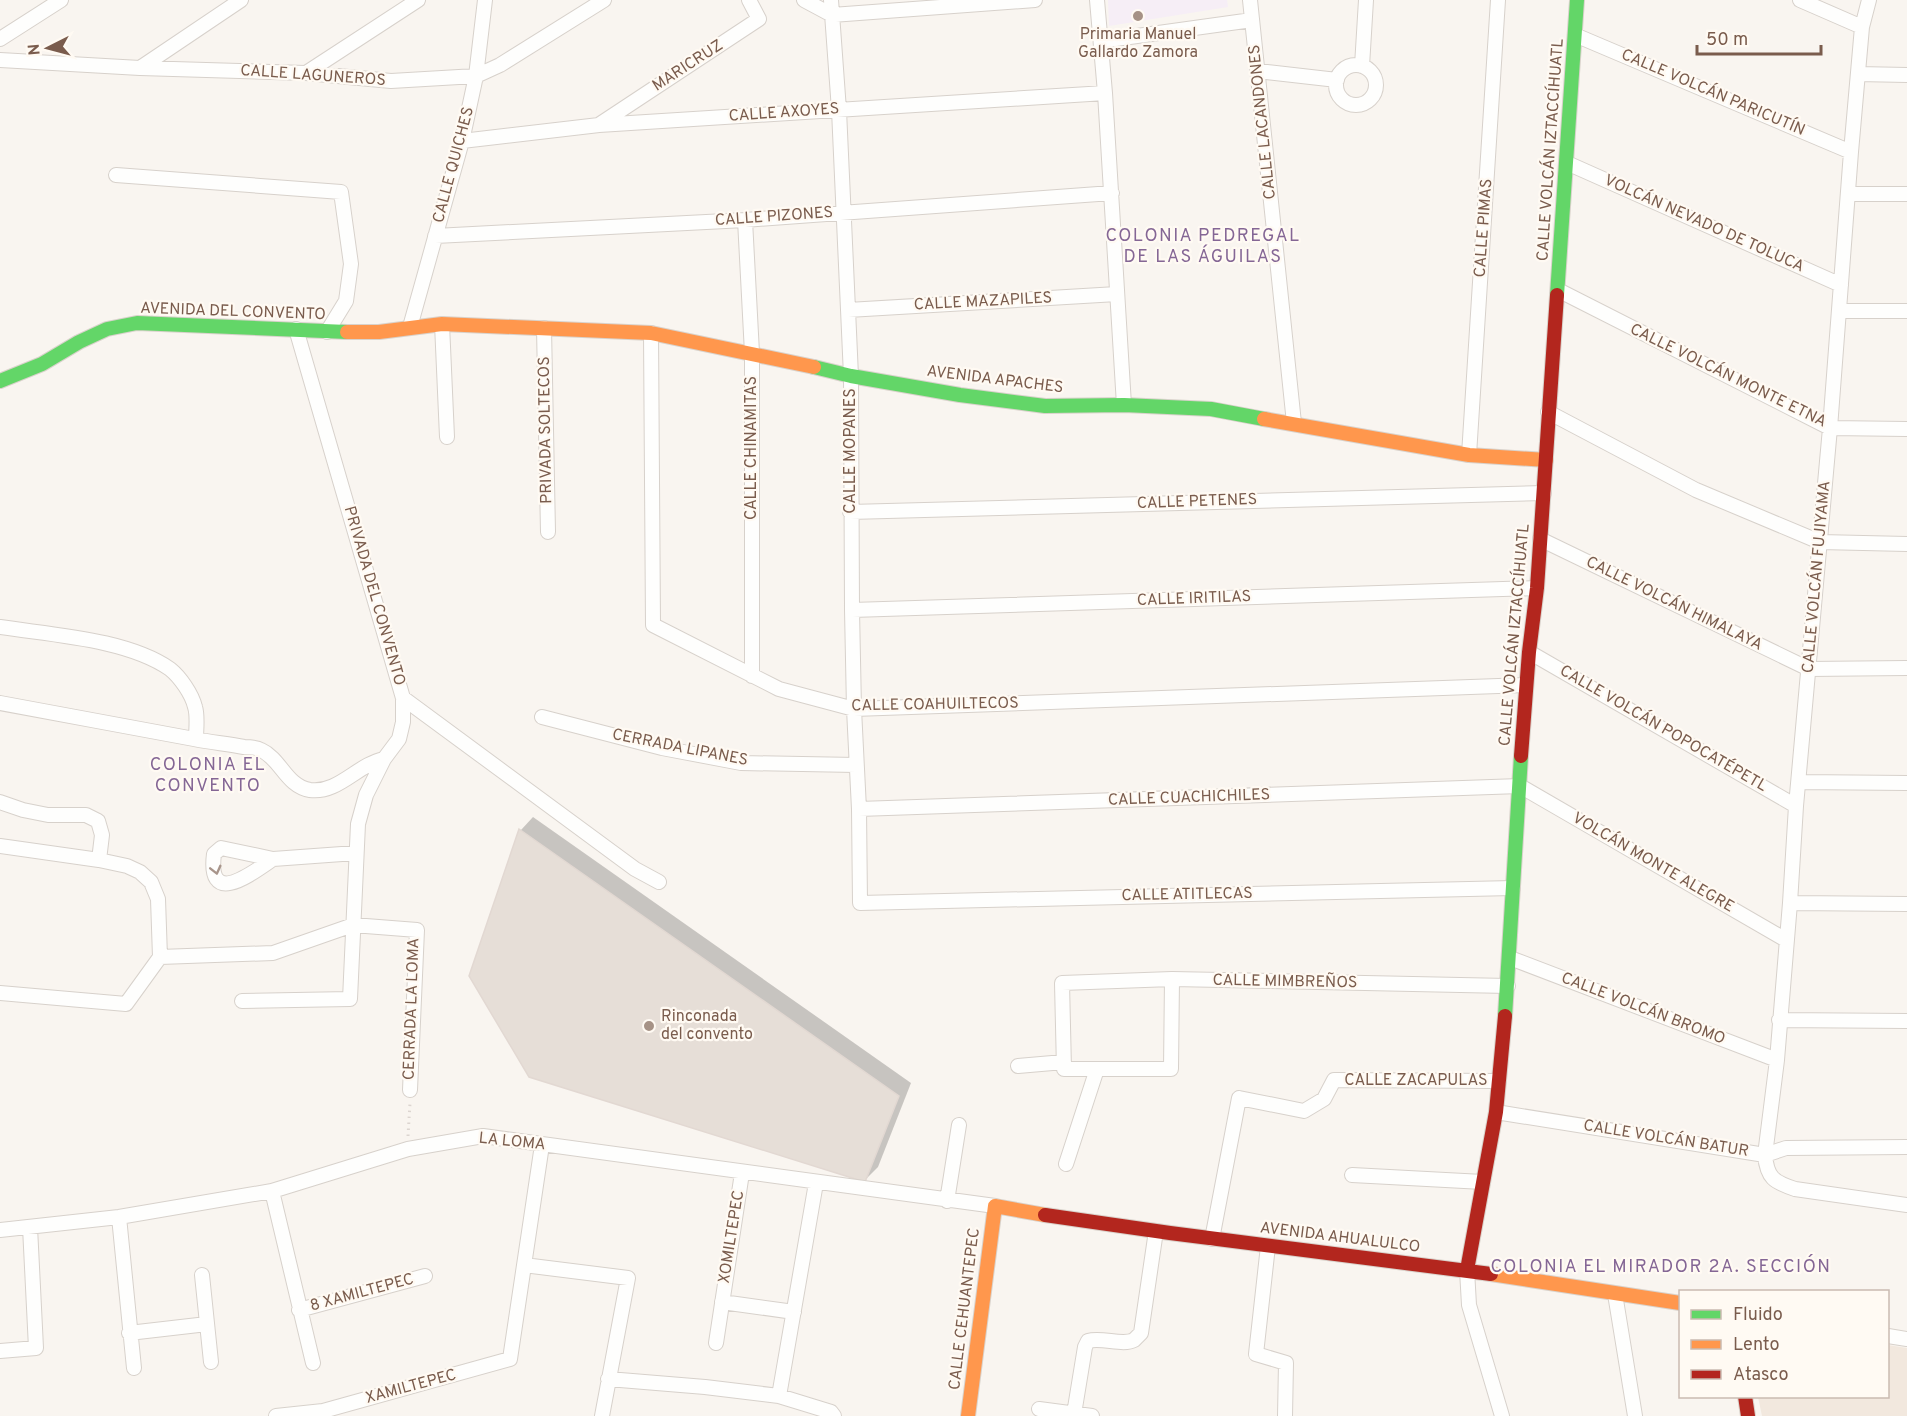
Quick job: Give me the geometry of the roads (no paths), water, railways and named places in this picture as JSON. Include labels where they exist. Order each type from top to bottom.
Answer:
[{"type":"street","points":[[0,39],[61,0]]},
{"type":"street","points":[[140,68],[242,0]]},
{"type":"street","points":[[306,73],[418,0]]},
{"type":"street","name":"CALLE QUICHES","points":[[410,327],[462,141],[476,76],[485,0]]},
{"type":"street","name":"CALLE LAGUNEROS","points":[[0,60],[140,68],[306,73],[391,81],[476,76],[500,65],[604,0]]},
{"type":"street","name":"MARICRUZ","points":[[599,125],[759,20],[749,0]]},
{"type":"street","points":[[804,0],[832,15],[1035,0]]},
{"type":"street","name":"CALLE MOPANES","points":[[831,0],[839,110],[851,376],[850,512],[861,903]]},
{"type":"street","points":[[1097,0],[1106,93],[1124,405]]},
{"type":"street","name":"CALLE LACANDONES","points":[[1250,0],[1294,423]]},
{"type":"street","points":[[1362,66],[1366,0]]},
{"type":"street","name":"CALLE PIMAS","points":[[1469,455],[1498,0]]},
{"type":"street","name":"CALLE VOLCÁN IZTACCÍHUATL","points":[[1467,1270],[1496,1112],[1508,986],[1526,685],[1537,588],[1577,0]]},
{"type":"street","points":[[1800,0],[1863,27]]},
{"type":"street","name":"CALLE VOLCÁN FUJIYAMA","points":[[1765,1155],[1777,1060],[1796,806],[1830,428],[1858,74],[1863,27],[1869,0]]},
{"type":"street","points":[[1101,41],[1252,20]]},
{"type":"street","name":"CALLE VOLCÁN PARICUTÍN","points":[[1575,34],[1851,152]]},
{"type":"street","points":[[1362,66],[1370,71],[1375,83],[1373,96],[1362,104],[1356,105],[1344,101],[1337,90],[1337,80],[1346,68],[1362,66]]},
{"type":"street","points":[[1258,71],[1337,80]]},
{"type":"street","points":[[1858,74],[1907,75]]},
{"type":"street","name":"CALLE AXOYES","points":[[462,141],[599,125],[1106,93]]},
{"type":"street","name":"VOLCÁN NEVADO DE TOLUCA","points":[[1567,163],[1841,285]]},
{"type":"street","points":[[116,175],[341,192],[351,264],[346,301],[327,332]]},
{"type":"street","name":"CALLE PIZONES","points":[[435,236],[745,220],[1112,193]]},
{"type":"street","points":[[1848,194],[1907,194]]},
{"type":"street","name":"CALLE CHINAMITAS","points":[[745,220],[752,353],[752,676]]},
{"type":"street","name":"CALLE VOLCÁN MONTE ETNA","points":[[1558,290],[1830,428],[1907,429]]},
{"type":"street","name":"CALLE MAZAPILES","points":[[848,310],[1117,294]]},
{"type":"street","points":[[1839,311],[1907,311]]},
{"type":"street","name":"AVENIDA DEL CONVENTO","points":[[0,381],[42,364],[79,342],[107,329],[137,323],[327,332],[379,332],[442,324]]},
{"type":"street","points":[[442,324],[447,437]]},
{"type":"street","name":"AVENIDA APACHES","points":[[442,324],[651,333],[851,376],[960,395],[1045,406],[1124,405],[1211,409],[1469,455],[1546,460]]},
{"type":"street","name":"PRIVADA SOLTECOS","points":[[544,328],[548,532]]},
{"type":"street","name":"PRIVADA DEL CONVENTO","points":[[297,329],[403,698],[635,869],[659,882]]},
{"type":"street","name":"CALLE COAHUILTECOS","points":[[651,333],[653,625],[779,689],[854,709],[1526,685]]},
{"type":"street","points":[[1548,412],[1696,490],[1820,542],[1907,544]]},
{"type":"street","name":"CALLE PETENES","points":[[850,512],[1544,493]]},
{"type":"street","name":"CALLE VOLCÁN HIMALAYA","points":[[1540,539],[1809,669]]},
{"type":"street","name":"CALLE IRITILAS","points":[[852,610],[1537,588]]},
{"type":"street","points":[[0,627],[110,644],[148,658],[171,670],[187,690],[196,708],[196,739]]},
{"type":"street","name":"CALLE VOLCÁN POPOCATÉPETL","points":[[1529,652],[1796,806]]},
{"type":"street","points":[[1809,669],[1907,668]]},
{"type":"street","points":[[242,1001],[350,999],[358,824],[366,795],[384,759],[399,739],[403,722],[403,698]]},
{"type":"street","points":[[0,703],[261,749],[297,786],[309,790],[324,789],[342,781],[372,761],[384,759]]},
{"type":"street","name":"CERRADA LIPANES","points":[[542,717],[663,748],[741,763],[856,765]]},
{"type":"street","points":[[1799,782],[1907,783]]},
{"type":"street","name":"CALLE CUACHICHILES","points":[[859,809],[1520,786]]},
{"type":"street","name":"VOLCÁN MONTE ALEGRE","points":[[1520,786],[1786,940]]},
{"type":"street","points":[[0,802],[48,815],[86,815],[98,821],[102,835],[99,860]]},
{"type":"street","points":[[0,846],[99,860],[127,866],[140,872],[151,882],[158,898],[160,957],[126,1004],[0,993]]},
{"type":"street","points":[[273,859],[356,854]]},
{"type":"street","name":"CALLE ATITLECAS","points":[[861,903],[1513,888]]},
{"type":"street","points":[[1790,903],[1907,904]]},
{"type":"street","points":[[160,957],[273,953],[352,926]]},
{"type":"street","name":"CERRADA LA LOMA","points":[[352,926],[417,930],[410,1090]]},
{"type":"street","name":"CALLE VOLCÁN BROMO","points":[[1509,958],[1777,1060]]},
{"type":"street","points":[[1018,1066],[1064,1062],[1064,1069],[1171,1069],[1172,980]]},
{"type":"street","name":"CALLE MIMBREÑOS","points":[[1064,1062],[1062,983],[1172,980],[1508,986]]},
{"type":"street","points":[[1779,1020],[1907,1022]]},
{"type":"street","points":[[1065,1164],[1097,1069]]},
{"type":"street","name":"CALLE ZACAPULAS","points":[[1212,1239],[1239,1098],[1304,1111],[1324,1099],[1334,1080],[1499,1081]]},
{"type":"street","name":"CALLE VOLCÁN BATUR","points":[[1496,1112],[1765,1155],[1786,1148],[1907,1147]]},
{"type":"street","points":[[947,1201],[959,1125]]},
{"type":"street","name":"LA LOMA","points":[[0,1230],[119,1217],[272,1191],[408,1149],[483,1136],[995,1206]]},
{"type":"street","points":[[542,1145],[524,1265],[628,1278],[602,1416]]},
{"type":"street","points":[[1765,1155],[1766,1167],[1771,1177],[1779,1184],[1795,1189],[1907,1205]]},
{"type":"street","name":"XOMILTEPEC","points":[[716,1342],[742,1173]]},
{"type":"street","points":[[1352,1175],[1483,1182]]},
{"type":"street","points":[[779,1396],[816,1183]]},
{"type":"street","points":[[272,1191],[313,1364]]},
{"type":"street","name":"AVENIDA AHUALULCO","points":[[995,1206],[1048,1216],[1212,1239],[1467,1270],[1679,1303]]},
{"type":"street","name":"CALLE CEHUANTEPEC","points":[[968,1416],[995,1206]]},
{"type":"street","points":[[119,1217],[134,1368]]},
{"type":"street","points":[[0,1350],[36,1348],[30,1227]]},
{"type":"street","points":[[1074,1414],[1084,1347],[1089,1341],[1095,1339],[1135,1340],[1141,1333],[1156,1231]]},
{"type":"street","points":[[1268,1246],[1256,1354],[1286,1363],[1285,1416]]},
{"type":"street","name":"XAMILTEPEC","points":[[276,1416],[324,1414],[510,1359],[524,1265]]},
{"type":"street","points":[[1467,1270],[1469,1305],[1502,1416]]},
{"type":"street","points":[[201,1275],[211,1362]]},
{"type":"street","name":"8 XAMILTEPEC","points":[[299,1311],[425,1276]]},
{"type":"street","points":[[1615,1294],[1635,1416]]},
{"type":"street","name":"XOMILTEPEC","points":[[722,1302],[794,1312]]},
{"type":"street","points":[[129,1333],[207,1324]]},
{"type":"street","points":[[1889,1336],[1907,1339]]},
{"type":"street","points":[[608,1379],[779,1396],[831,1412],[834,1416]]},
{"type":"street","points":[[1745,1398],[1748,1416]]},
{"type":"street","points":[[1039,1409],[1092,1416]]},
{"type":"place","name":"Primaria Manuel Gallardo Zamora","points":[[1138,16]]},
{"type":"place","name":"Rinconada del convento","points":[[649,1026]]},
{"type":"district","name":"COLONIA PEDREGAL DE LAS ÁGUILAS","points":[[1203,246]]},
{"type":"district","name":"COLONIA EL CONVENTO","points":[[208,775]]},
{"type":"district","name":"COLONIA EL MIRADOR 2A. SECCIÓN","points":[[1661,1267]]}]
